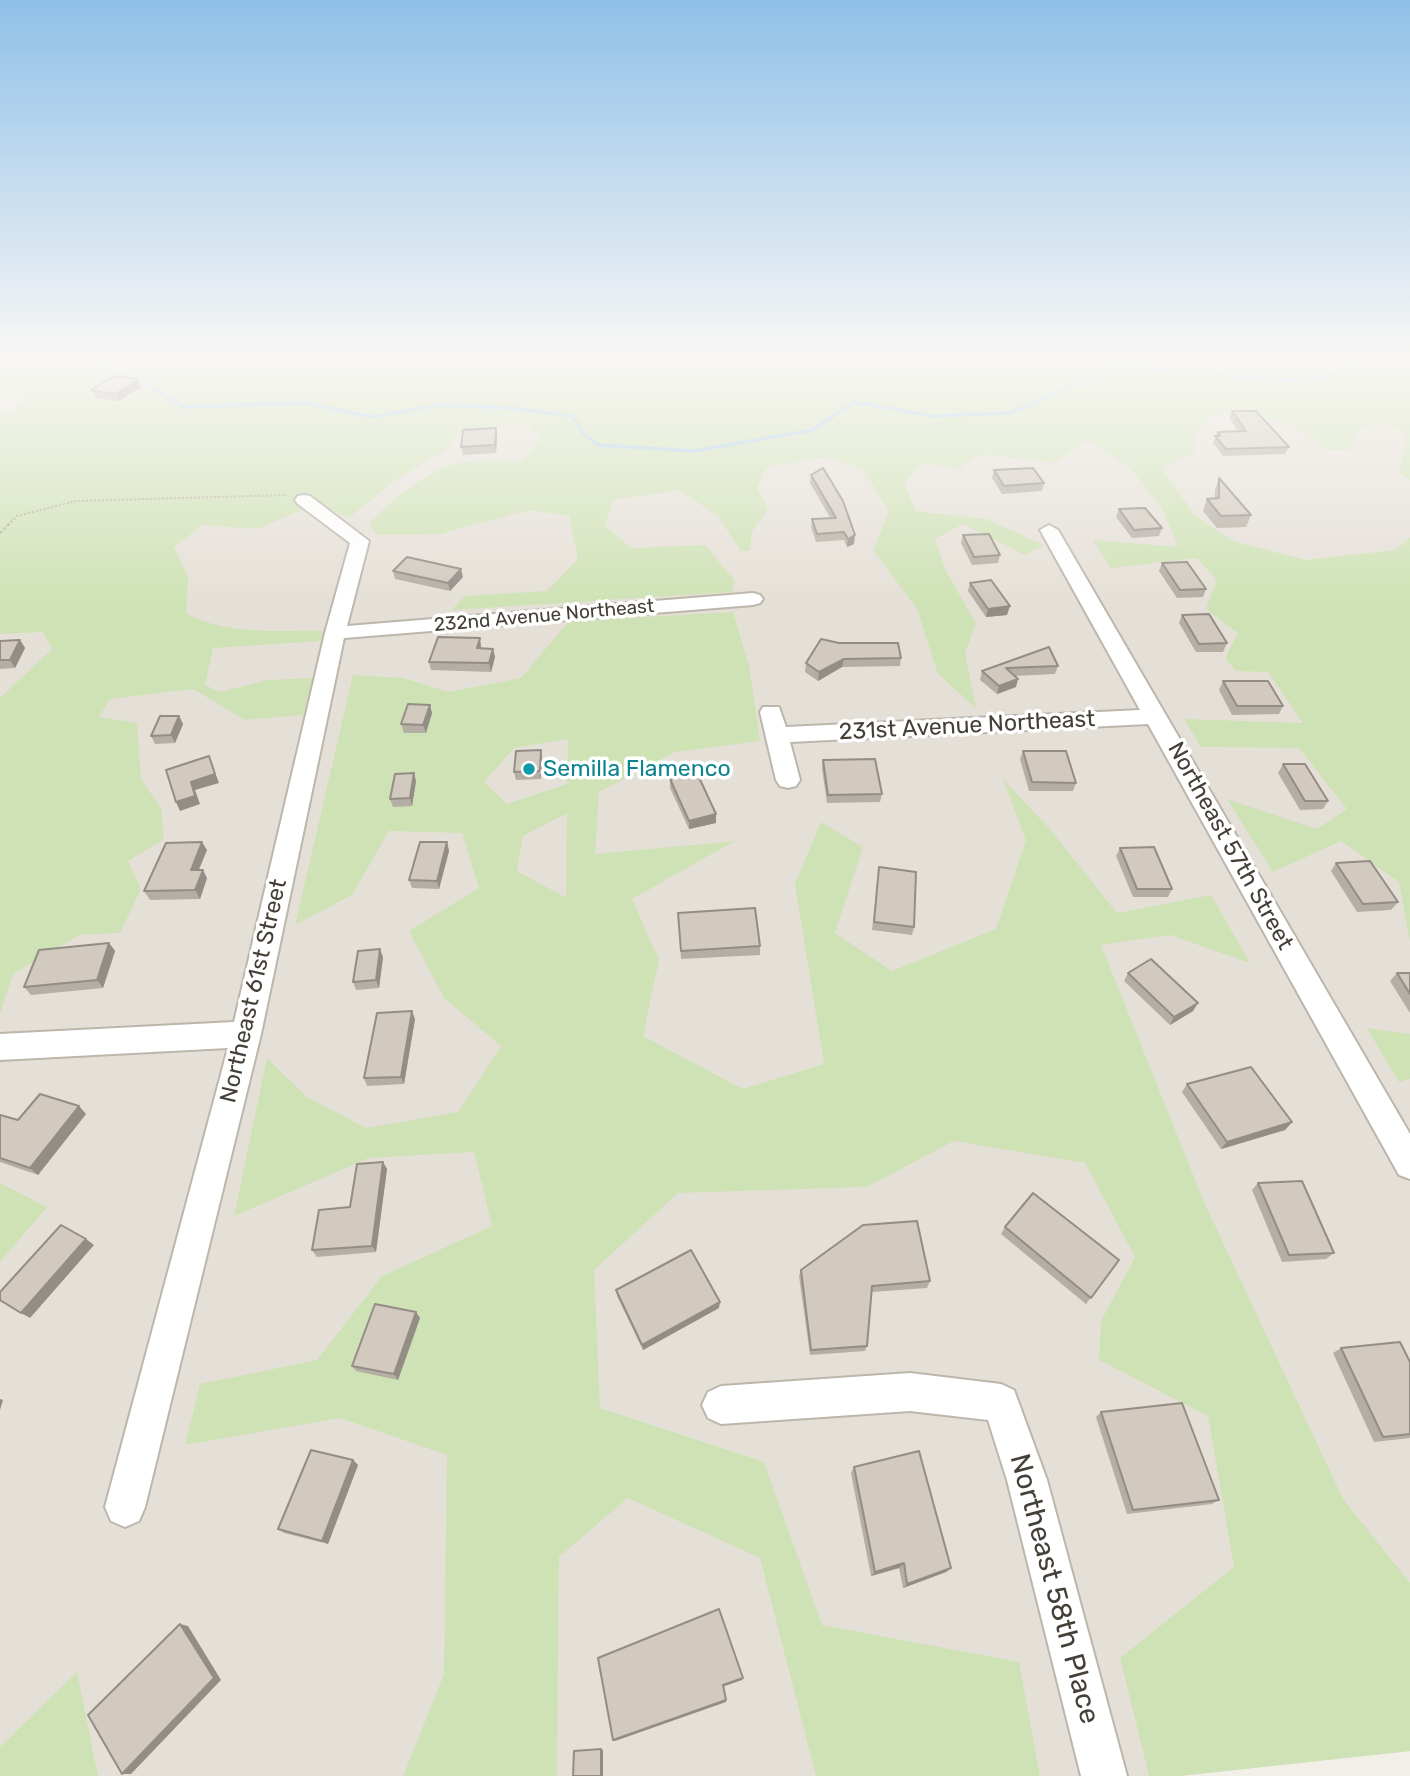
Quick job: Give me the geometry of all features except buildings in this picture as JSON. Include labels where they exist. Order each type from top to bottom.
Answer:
[{"type":"street","name":"Northeast 61st Street","points":[[125,1507],[246,1034],[335,634],[360,541],[304,500]]},
{"type":"street","name":"Northeast 57th Street","points":[[1049,530],[1410,1164]]},
{"type":"street","name":"232nd Avenue Northeast","points":[[335,634],[754,599]]},
{"type":"street","points":[[771,712],[788,780]]},
{"type":"street","name":"231st Avenue Northeast","points":[[777,735],[1157,716]]},
{"type":"street","points":[[0,1047],[246,1034]]},
{"type":"street","name":"Northeast 58th Place","points":[[721,1405],[910,1392],[1000,1403],[1027,1480],[1104,1776]]},
{"type":"path","points":[[0,533],[17,516],[76,501],[286,495],[304,500]]},
{"type":"shaded area","points":[[0,438],[1410,438],[1410,1751],[1180,1776],[0,1776]]},
{"type":"green space","points":[[0,438],[455,438],[446,450],[395,480],[349,518],[327,508],[305,509],[257,529],[202,525],[174,547],[188,577],[186,613],[236,629],[325,631],[323,641],[213,648],[205,685],[220,692],[268,680],[313,678],[303,715],[245,720],[193,689],[110,699],[99,717],[137,723],[141,779],[161,808],[164,839],[128,861],[141,889],[120,933],[79,935],[13,974],[0,1014],[0,698],[52,649],[43,632],[0,634]]},
{"type":"green space","points":[[1195,438],[1194,452],[1162,468],[1194,515],[1233,541],[1306,560],[1395,550],[1410,537],[1410,942],[1399,882],[1341,841],[1273,872],[1227,799],[1317,829],[1347,809],[1299,748],[1201,747],[1184,719],[1303,723],[1268,672],[1236,671],[1225,658],[1238,633],[1206,609],[1217,580],[1197,558],[1111,568],[1093,540],[1178,547],[1163,510],[1129,466],[1088,441],[1054,463],[983,454],[959,468],[921,463],[904,483],[916,511],[986,519],[1044,545],[1025,555],[962,524],[935,539],[945,569],[976,624],[965,653],[976,708],[938,674],[917,609],[873,550],[889,511],[862,468],[825,457],[767,467],[757,488],[768,509],[752,532],[750,551],[741,551],[717,515],[679,490],[613,500],[605,525],[631,548],[705,545],[735,581],[732,592],[452,610],[465,596],[547,591],[578,559],[569,516],[529,510],[440,534],[376,535],[370,524],[411,487],[437,471],[460,463],[521,461],[541,439]]},
{"type":"green space","points":[[1311,438],[1356,438],[1350,450],[1327,450]]},
{"type":"green space","points":[[1406,438],[1410,438],[1410,480],[1399,472]]},
{"type":"green space","points":[[733,612],[749,665],[760,741],[675,752],[599,792],[595,854],[735,841],[632,899],[659,960],[643,1036],[743,1089],[824,1064],[795,884],[821,822],[863,847],[835,933],[892,971],[996,929],[1026,841],[1003,779],[1049,828],[1117,913],[1211,895],[1250,963],[1170,935],[1101,945],[1204,1202],[1343,1499],[1410,1583],[1410,1751],[1180,1776],[1149,1776],[1120,1658],[1234,1567],[1208,1416],[1099,1360],[1101,1321],[1135,1257],[1085,1163],[954,1141],[867,1187],[678,1193],[594,1270],[600,1408],[764,1462],[822,1625],[1019,1662],[1040,1776],[816,1776],[760,1558],[628,1498],[559,1557],[557,1776],[403,1776],[444,1674],[447,1455],[340,1418],[185,1445],[200,1384],[317,1360],[382,1276],[492,1226],[474,1152],[369,1158],[234,1216],[267,1058],[307,1097],[366,1128],[458,1112],[501,1046],[444,998],[409,931],[479,888],[462,833],[389,831],[352,895],[295,925],[353,675],[403,678],[449,692],[521,678],[569,621]],"holes":[[[568,739],[567,784],[507,804],[484,782],[514,748]],[[567,813],[566,897],[565,897],[517,871],[523,836]]]},
{"type":"green space","points":[[1367,1028],[1410,1034],[1410,1079],[1399,1082]]},
{"type":"green space","points":[[0,1183],[47,1207],[0,1262]]},
{"type":"green space","points":[[77,1672],[98,1776],[0,1776],[0,1747]]},
{"type":"waterway","points":[[589,438],[598,445],[694,451],[768,438]]},
{"type":"place","name":"Semilla Flamenco","points":[[529,769]]}]
